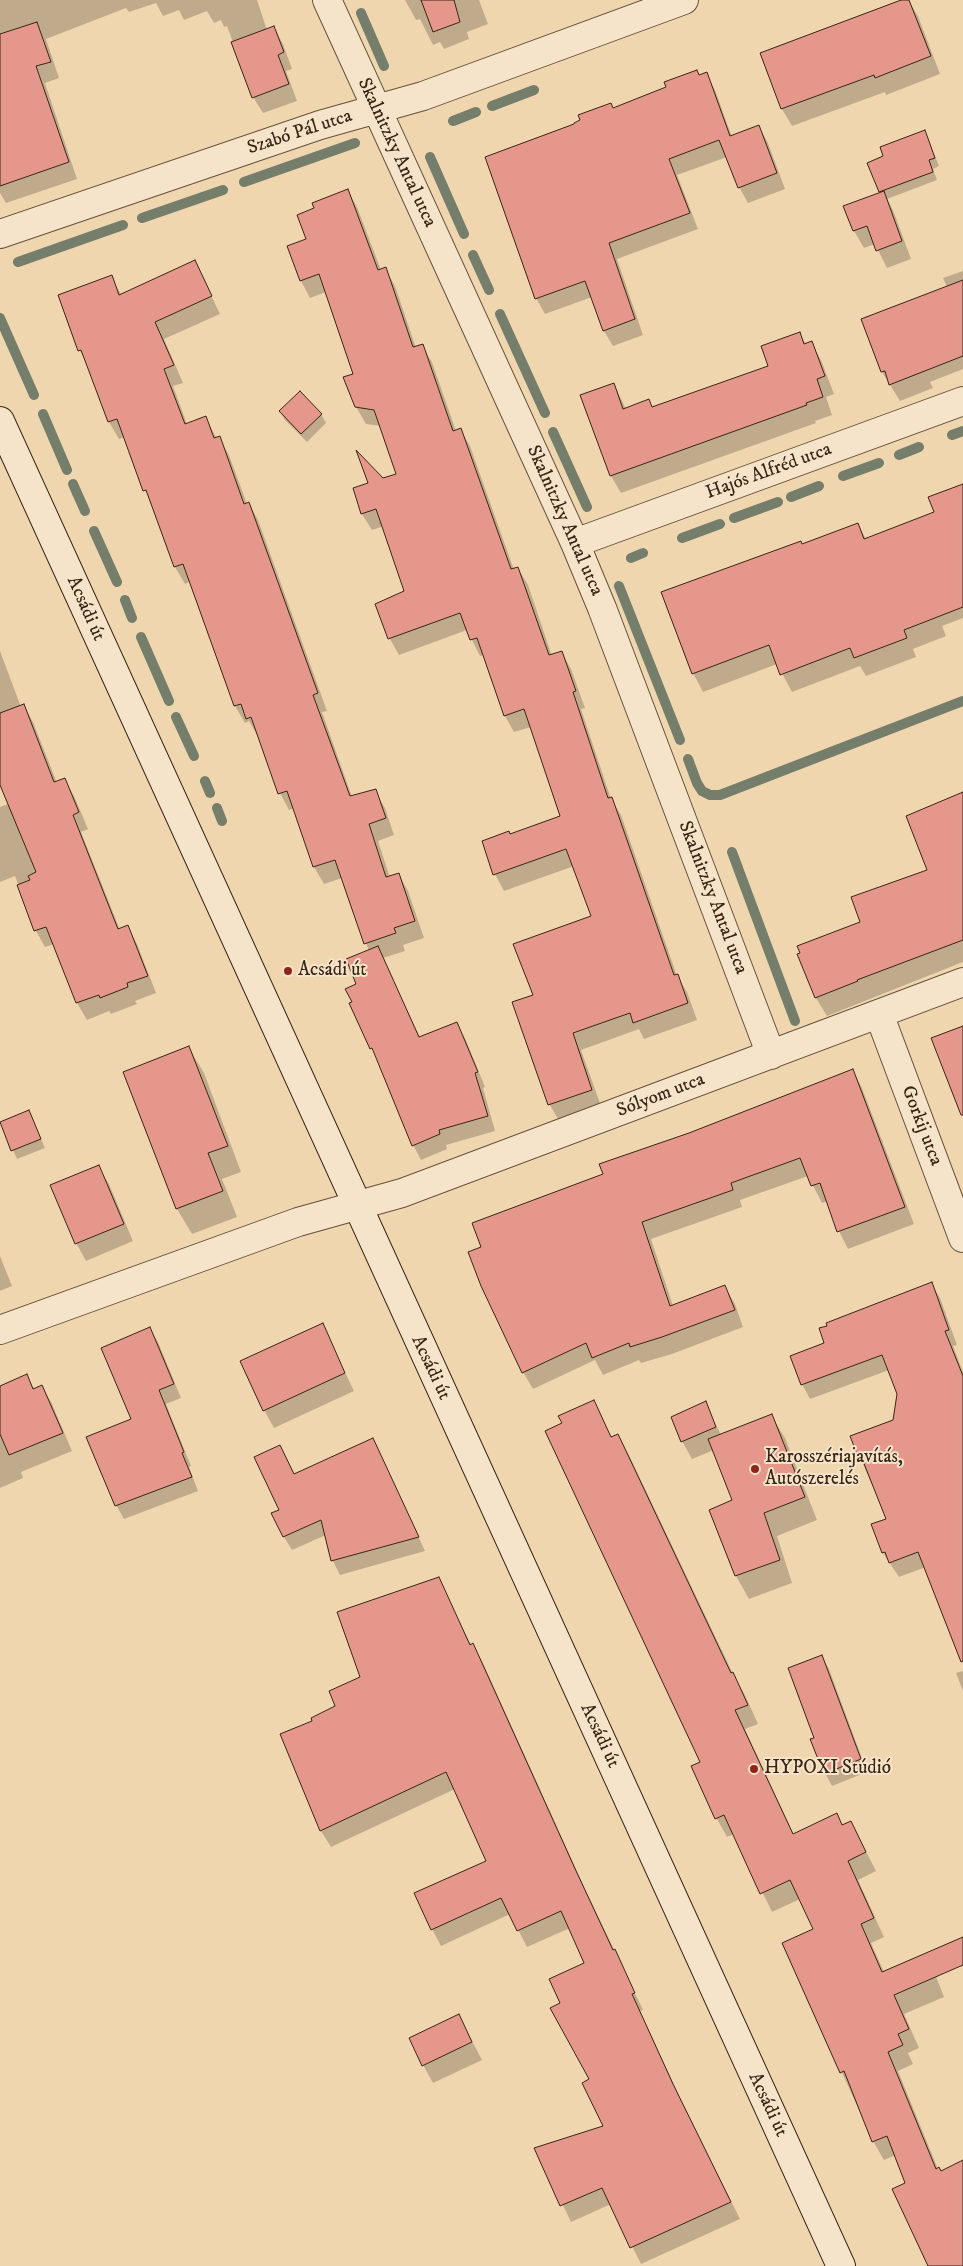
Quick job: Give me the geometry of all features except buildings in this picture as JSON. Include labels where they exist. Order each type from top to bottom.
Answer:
[{"type":"street","name":"Skalnitzky Antal utca","points":[[327,0],[575,543],[602,608],[771,1055]]},
{"type":"street","name":"Szabó Pál utca","points":[[0,234],[320,125],[423,96],[684,0]]},
{"type":"street","name":"Hajós Alfréd utca","points":[[575,543],[963,401]]},
{"type":"street","name":"Acsádi út","points":[[0,421],[840,2266]]},
{"type":"street","name":"Sólyom utca","points":[[357,1207],[402,1193],[963,982]]},
{"type":"street","name":"Gorkij utca","points":[[879,1014],[963,1238]]},
{"type":"street","points":[[0,1330],[298,1222],[357,1207]]},
{"type":"waterway","points":[[361,13],[384,66]]},
{"type":"waterway","points":[[492,106],[534,90]]},
{"type":"waterway","points":[[453,121],[476,112]]},
{"type":"waterway","points":[[244,182],[355,143]]},
{"type":"waterway","points":[[430,157],[464,234]]},
{"type":"waterway","points":[[142,218],[223,190]]},
{"type":"waterway","points":[[18,262],[123,225]]},
{"type":"waterway","points":[[473,255],[489,290]]},
{"type":"waterway","points":[[500,314],[545,413]]},
{"type":"waterway","points":[[0,318],[34,395]]},
{"type":"waterway","points":[[43,414],[67,470]]},
{"type":"waterway","points":[[952,435],[963,431]]},
{"type":"waterway","points":[[553,432],[587,507]]},
{"type":"waterway","points":[[899,455],[919,447]]},
{"type":"waterway","points":[[843,476],[879,463]]},
{"type":"waterway","points":[[73,484],[85,511]]},
{"type":"waterway","points":[[791,497],[819,486]]},
{"type":"waterway","points":[[734,518],[778,502]]},
{"type":"waterway","points":[[682,538],[720,524]]},
{"type":"waterway","points":[[94,531],[117,582]]},
{"type":"waterway","points":[[631,558],[643,553]]},
{"type":"waterway","points":[[619,586],[680,740]]},
{"type":"waterway","points":[[125,600],[132,618]]},
{"type":"waterway","points":[[141,637],[169,701]]},
{"type":"waterway","points":[[688,759],[702,791],[710,795],[720,795],[963,701]]},
{"type":"waterway","points":[[176,717],[194,756]]},
{"type":"waterway","points":[[205,781],[210,793]]},
{"type":"waterway","points":[[217,808],[222,821]]},
{"type":"waterway","points":[[732,852],[795,1021]]},
{"type":"place","name":"Acsádi út","points":[[288,971]]},
{"type":"place","name":"Karosszériajavítás, Autószerelés","points":[[755,1469]]},
{"type":"place","name":"HYPOXI Stúdió","points":[[754,1769]]}]
